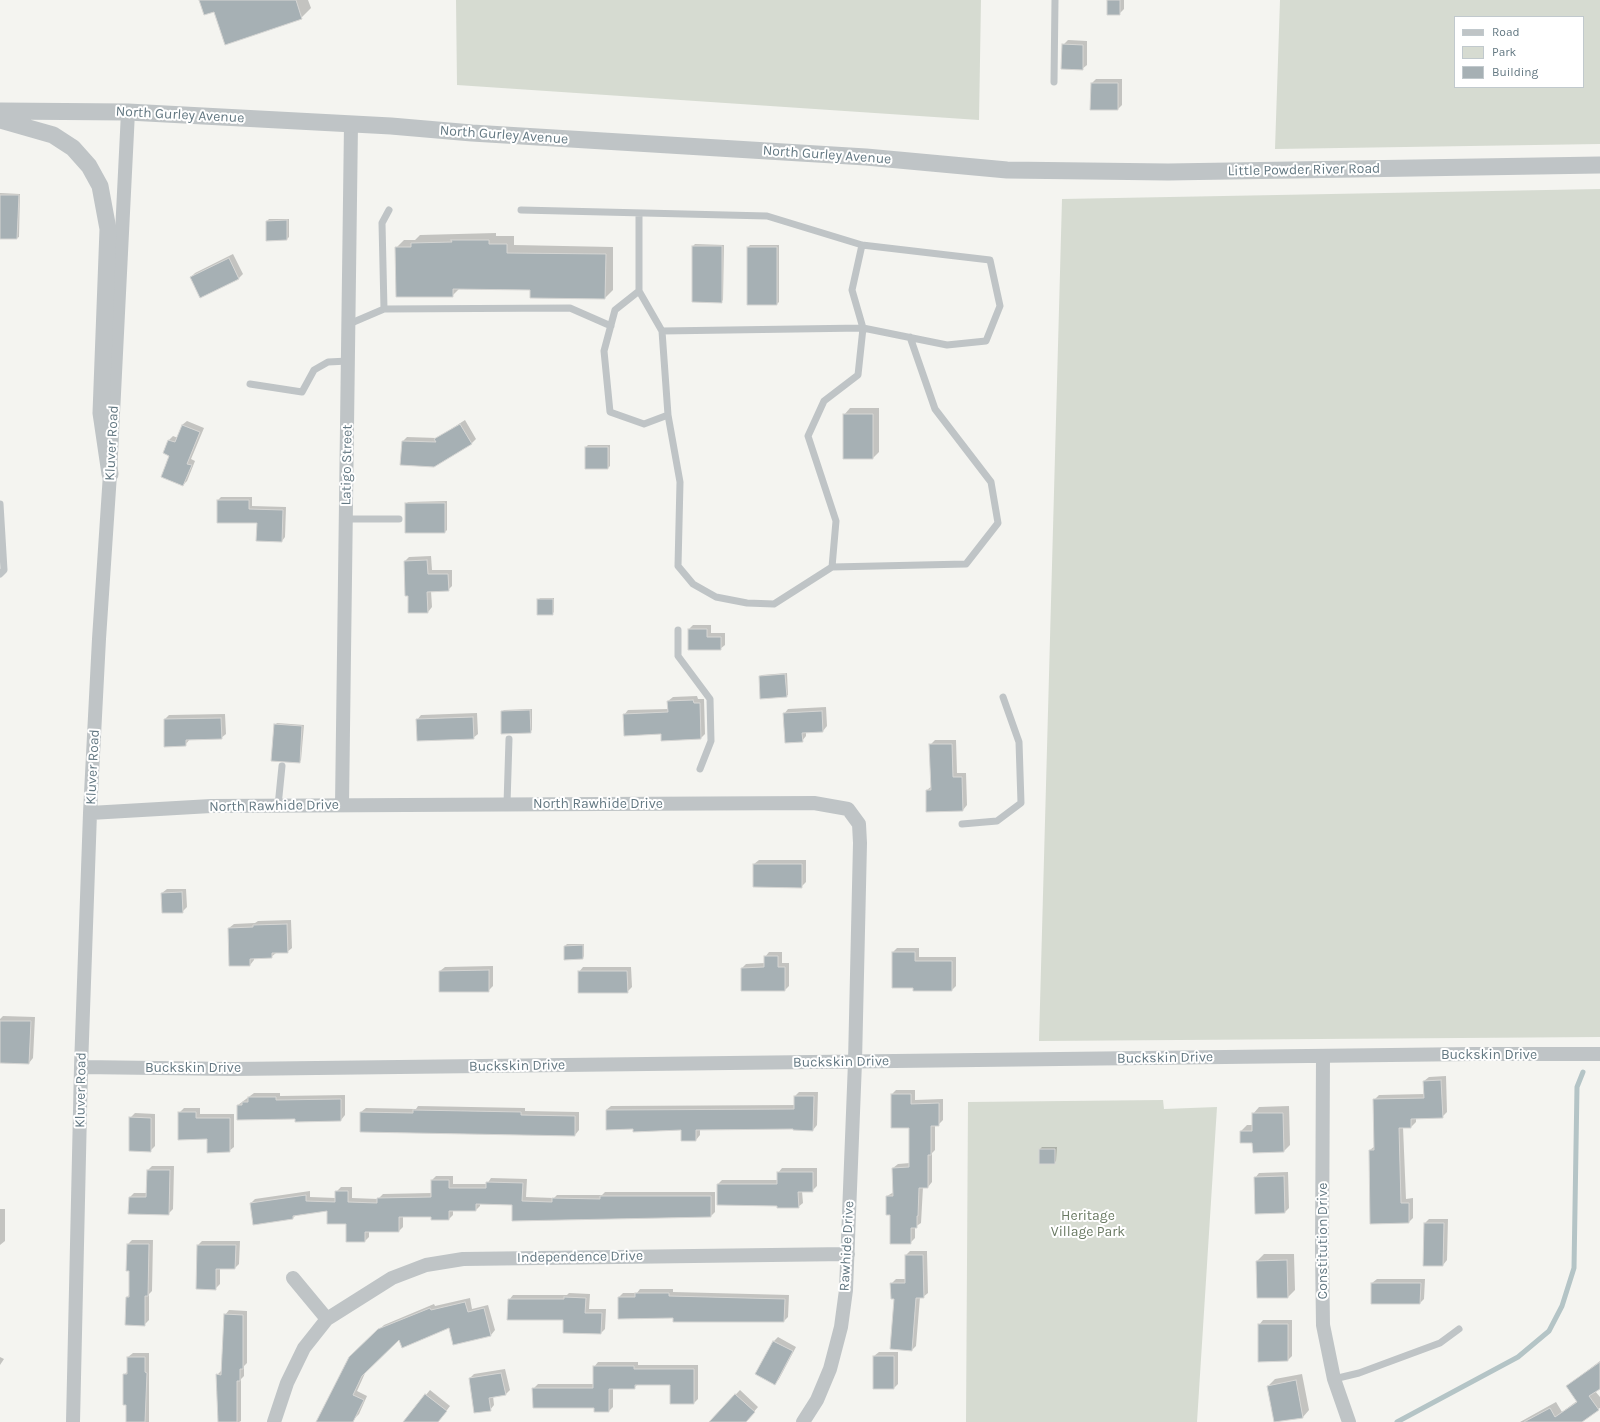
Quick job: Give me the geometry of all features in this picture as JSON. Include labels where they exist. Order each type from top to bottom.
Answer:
[{"type":"street","name":"North Gurley Avenue","points":[[0,111],[128,112],[351,124],[866,157],[1007,170]]},
{"type":"street","name":"Kluver Road","points":[[74,1422],[81,1068],[90,813],[99,639],[110,474],[128,112]]},
{"type":"street","points":[[0,120],[53,135],[74,148],[89,166],[100,186],[108,229],[101,413],[110,474]]},
{"type":"street","name":"Latigo Street","points":[[342,805],[351,124]]},
{"type":"street","name":"Little Powder River Road","points":[[1007,170],[1160,172],[1600,165]]},
{"type":"street","name":"North Rawhide Drive","points":[[90,813],[211,806],[814,802],[848,809],[859,824],[860,843],[855,1062]]},
{"type":"street","name":"Buckskin Drive","points":[[81,1068],[234,1069],[1600,1054]]},
{"type":"street","name":"Constitution Drive","points":[[1323,1056],[1322,1252],[1324,1326],[1334,1379],[1349,1422]]},
{"type":"street","name":"Rawhide Drive","points":[[803,1422],[817,1400],[830,1369],[842,1327],[848,1254],[855,1062]]},
{"type":"street","name":"Independence Drive","points":[[274,1422],[287,1383],[304,1348],[327,1319],[392,1278],[426,1265],[463,1259],[848,1254]]},
{"type":"street","points":[[293,1278],[327,1319]]},
{"type":"lane","points":[[1054,82],[1055,0]]},
{"type":"lane","points":[[384,309],[382,223],[389,210]]},
{"type":"lane","points":[[521,210],[767,216],[862,245],[990,260],[1000,306],[986,341],[948,345],[863,328],[662,331]]},
{"type":"lane","points":[[639,213],[639,291],[662,331],[668,415],[680,482],[678,566],[693,584],[716,597],[747,603],[774,604],[832,567],[966,564],[998,524],[991,482],[935,409],[910,337]]},
{"type":"lane","points":[[832,567],[836,521],[808,436],[824,401],[858,375],[863,328],[852,290],[862,245]]},
{"type":"lane","points":[[639,291],[615,310],[604,351],[610,412],[644,424],[668,415]]},
{"type":"lane","points":[[349,324],[384,309],[570,308],[611,326]]},
{"type":"lane","points":[[250,384],[302,392],[314,370],[328,362],[348,361]]},
{"type":"lane","points":[[0,504],[4,570],[0,574]]},
{"type":"lane","points":[[346,518],[399,519]]},
{"type":"lane","points":[[678,630],[678,656],[710,699],[711,741],[700,769]]},
{"type":"lane","points":[[962,824],[997,820],[1021,804],[1018,742],[1003,697]]},
{"type":"lane","points":[[507,804],[509,739]]},
{"type":"lane","points":[[278,806],[282,766]]},
{"type":"lane","points":[[1334,1379],[1359,1373],[1440,1342],[1459,1329]]},
{"type":"green space","points":[[456,0],[981,0],[979,120],[457,85]]},
{"type":"green space","points":[[1280,0],[1600,0],[1600,144],[1275,149]]},
{"type":"green space","points":[[1600,189],[1600,1037],[1039,1041],[1062,199]]},
{"type":"green space","name":"Heritage Village Park","points":[[1163,1100],[1164,1109],[1217,1107],[1197,1422],[966,1422],[968,1102]]},
{"type":"building","points":[[199,0],[296,0],[302,19],[225,45],[214,12],[204,15]]},
{"type":"building","points":[[1107,0],[1120,0],[1120,15],[1107,15]]},
{"type":"building","points":[[1062,44],[1083,45],[1083,70],[1061,69]]},
{"type":"building","points":[[1091,83],[1118,83],[1118,110],[1090,110]]},
{"type":"building","points":[[0,195],[19,195],[17,239],[0,239]]},
{"type":"building","points":[[287,220],[287,240],[266,241],[266,221]]},
{"type":"building","points":[[451,240],[489,240],[489,244],[507,244],[507,253],[606,254],[605,299],[530,298],[530,290],[453,289],[453,297],[396,297],[395,247],[411,247],[411,243],[452,242]]},
{"type":"building","points":[[692,246],[722,246],[722,303],[692,302]]},
{"type":"building","points":[[747,247],[777,247],[777,305],[747,305]]},
{"type":"building","points":[[229,258],[239,279],[200,298],[190,277]]},
{"type":"building","points":[[843,414],[873,414],[873,459],[843,459]]},
{"type":"building","points":[[460,424],[472,444],[434,467],[400,465],[402,441],[436,442],[434,439]]},
{"type":"building","points":[[182,425],[200,432],[187,464],[192,465],[183,486],[161,477],[169,456],[163,453],[168,440],[175,442]]},
{"type":"building","points":[[585,447],[608,447],[608,469],[585,469]]},
{"type":"building","points":[[217,500],[249,500],[249,509],[283,510],[282,542],[256,541],[257,523],[217,523]]},
{"type":"building","points":[[405,503],[445,503],[445,533],[405,533]]},
{"type":"building","points":[[427,560],[428,574],[448,574],[449,591],[427,592],[428,613],[408,613],[408,596],[405,596],[404,561]]},
{"type":"building","points":[[537,599],[553,599],[553,615],[537,615]]},
{"type":"building","points":[[688,629],[707,629],[707,637],[721,637],[721,650],[688,650]]},
{"type":"building","points":[[785,674],[787,697],[760,699],[759,676]]},
{"type":"building","points":[[693,700],[694,703],[700,703],[701,739],[661,741],[661,734],[624,736],[623,714],[668,712],[667,701]]},
{"type":"building","points":[[530,710],[531,733],[501,734],[501,711]]},
{"type":"building","points":[[822,711],[823,732],[802,733],[803,742],[785,743],[783,713]]},
{"type":"building","points":[[473,717],[474,739],[417,741],[416,719]]},
{"type":"building","points":[[221,718],[222,739],[186,740],[186,746],[164,747],[164,719]]},
{"type":"building","points":[[274,724],[302,726],[300,763],[271,761]]},
{"type":"building","points":[[929,744],[952,744],[953,777],[962,777],[963,811],[926,812],[926,790],[931,790]]},
{"type":"building","points":[[753,864],[802,864],[802,888],[753,887]]},
{"type":"building","points":[[182,892],[183,913],[162,913],[161,893]]},
{"type":"building","points":[[287,924],[288,953],[272,953],[272,958],[250,959],[250,966],[229,966],[228,928],[253,927],[253,925]]},
{"type":"building","points":[[583,945],[583,959],[564,960],[564,946]]},
{"type":"building","points":[[892,952],[915,952],[915,961],[952,961],[952,991],[913,991],[913,988],[892,988]]},
{"type":"building","points":[[764,956],[778,956],[778,967],[785,967],[785,991],[741,991],[741,968],[764,967]]},
{"type":"building","points":[[489,970],[489,992],[439,992],[439,971]]},
{"type":"building","points":[[578,971],[627,971],[628,993],[578,993]]},
{"type":"building","points":[[0,1021],[31,1021],[29,1064],[0,1063]]},
{"type":"building","points":[[1441,1080],[1443,1118],[1411,1119],[1411,1128],[1399,1128],[1401,1203],[1409,1203],[1409,1223],[1370,1224],[1369,1150],[1374,1150],[1373,1099],[1424,1098],[1423,1081]]},
{"type":"building","points":[[891,1094],[911,1094],[911,1104],[939,1103],[939,1126],[931,1126],[931,1155],[928,1155],[928,1188],[919,1188],[917,1228],[911,1228],[911,1244],[890,1244],[890,1215],[886,1215],[886,1196],[893,1196],[892,1168],[909,1167],[909,1128],[891,1128]]},
{"type":"building","points":[[794,1096],[814,1096],[813,1131],[793,1129],[696,1130],[696,1141],[681,1141],[681,1130],[633,1132],[633,1129],[606,1130],[606,1110],[794,1109]]},
{"type":"building","points":[[248,1097],[276,1097],[276,1100],[341,1099],[341,1121],[295,1122],[295,1119],[237,1120],[237,1105],[242,1105],[242,1102],[248,1102]]},
{"type":"building","points":[[413,1110],[521,1112],[521,1115],[575,1116],[575,1136],[360,1132],[360,1112],[413,1113]]},
{"type":"building","points":[[178,1112],[196,1112],[196,1118],[230,1118],[230,1152],[207,1153],[207,1139],[178,1140]]},
{"type":"building","points":[[1252,1113],[1283,1113],[1284,1152],[1253,1153],[1252,1143],[1240,1143],[1240,1131],[1252,1131]]},
{"type":"building","points":[[129,1117],[151,1118],[151,1152],[129,1151]]},
{"type":"building","points":[[1039,1149],[1055,1149],[1055,1164],[1039,1164]]},
{"type":"building","points":[[147,1170],[170,1170],[169,1215],[128,1214],[129,1197],[146,1197]]},
{"type":"building","points":[[777,1172],[813,1172],[813,1192],[798,1192],[799,1208],[717,1205],[717,1184],[777,1184]]},
{"type":"building","points":[[1284,1176],[1285,1213],[1255,1214],[1254,1177]]},
{"type":"building","points":[[431,1180],[449,1180],[449,1188],[486,1188],[486,1182],[523,1183],[522,1201],[552,1202],[552,1198],[600,1199],[600,1196],[711,1196],[711,1217],[512,1221],[512,1205],[476,1204],[476,1211],[449,1211],[449,1220],[431,1220],[431,1217],[399,1217],[399,1232],[365,1232],[365,1242],[346,1242],[346,1224],[327,1224],[327,1211],[293,1216],[293,1219],[253,1225],[250,1203],[306,1195],[306,1201],[335,1202],[335,1191],[348,1191],[348,1202],[377,1203],[377,1198],[431,1197]]},
{"type":"building","points":[[1424,1223],[1444,1223],[1443,1266],[1423,1266]]},
{"type":"building","points":[[127,1244],[149,1244],[148,1296],[145,1296],[145,1326],[125,1325],[126,1297],[129,1297],[129,1271],[126,1271]]},
{"type":"building","points":[[197,1245],[236,1245],[235,1269],[216,1269],[216,1290],[196,1289]]},
{"type":"building","points":[[905,1255],[923,1255],[924,1298],[916,1298],[912,1351],[890,1349],[894,1299],[891,1299],[890,1283],[905,1283]]},
{"type":"building","points":[[1287,1260],[1288,1298],[1257,1298],[1256,1261]]},
{"type":"building","points":[[1371,1283],[1421,1283],[1420,1304],[1371,1304]]},
{"type":"building","points":[[635,1293],[669,1293],[669,1296],[785,1299],[784,1322],[673,1322],[673,1318],[618,1319],[618,1297],[635,1297]]},
{"type":"building","points":[[564,1297],[586,1298],[585,1313],[602,1313],[601,1334],[563,1333],[563,1320],[507,1320],[508,1299],[564,1299]]},
{"type":"building","points":[[465,1302],[468,1312],[484,1308],[491,1336],[453,1345],[449,1328],[402,1348],[399,1340],[362,1376],[353,1395],[364,1400],[353,1422],[316,1422],[349,1357],[378,1329],[430,1308],[431,1310]]},
{"type":"building","points":[[224,1314],[243,1315],[243,1369],[240,1369],[240,1381],[237,1381],[237,1422],[218,1422],[216,1374],[221,1375]]},
{"type":"building","points":[[1258,1324],[1288,1324],[1288,1361],[1258,1362]]},
{"type":"building","points":[[773,1341],[793,1351],[775,1385],[755,1374]]},
{"type":"building","points":[[873,1356],[894,1356],[894,1389],[873,1389]]},
{"type":"building","points":[[127,1357],[145,1357],[145,1372],[147,1373],[145,1422],[126,1422],[126,1405],[123,1405],[123,1374],[127,1374]]},
{"type":"building","points":[[1600,1362],[1600,1389],[1589,1396],[1599,1410],[1582,1422],[1524,1422],[1550,1408],[1555,1417],[1577,1402],[1566,1386]]},
{"type":"building","points":[[593,1366],[634,1366],[634,1369],[694,1369],[694,1404],[670,1404],[670,1385],[635,1385],[635,1389],[609,1389],[609,1412],[594,1412],[594,1408],[533,1408],[532,1388],[593,1388]]},
{"type":"building","points":[[501,1373],[506,1395],[489,1398],[491,1411],[474,1413],[469,1378]]},
{"type":"building","points":[[1296,1380],[1303,1418],[1274,1422],[1267,1386]]},
{"type":"building","points":[[425,1394],[447,1411],[438,1422],[403,1422]]},
{"type":"building","points":[[735,1394],[755,1412],[746,1422],[709,1422]]},
{"type":"waterway","points":[[1397,1422],[1518,1357],[1549,1331],[1562,1306],[1574,1268],[1577,1087],[1583,1072]]}]
